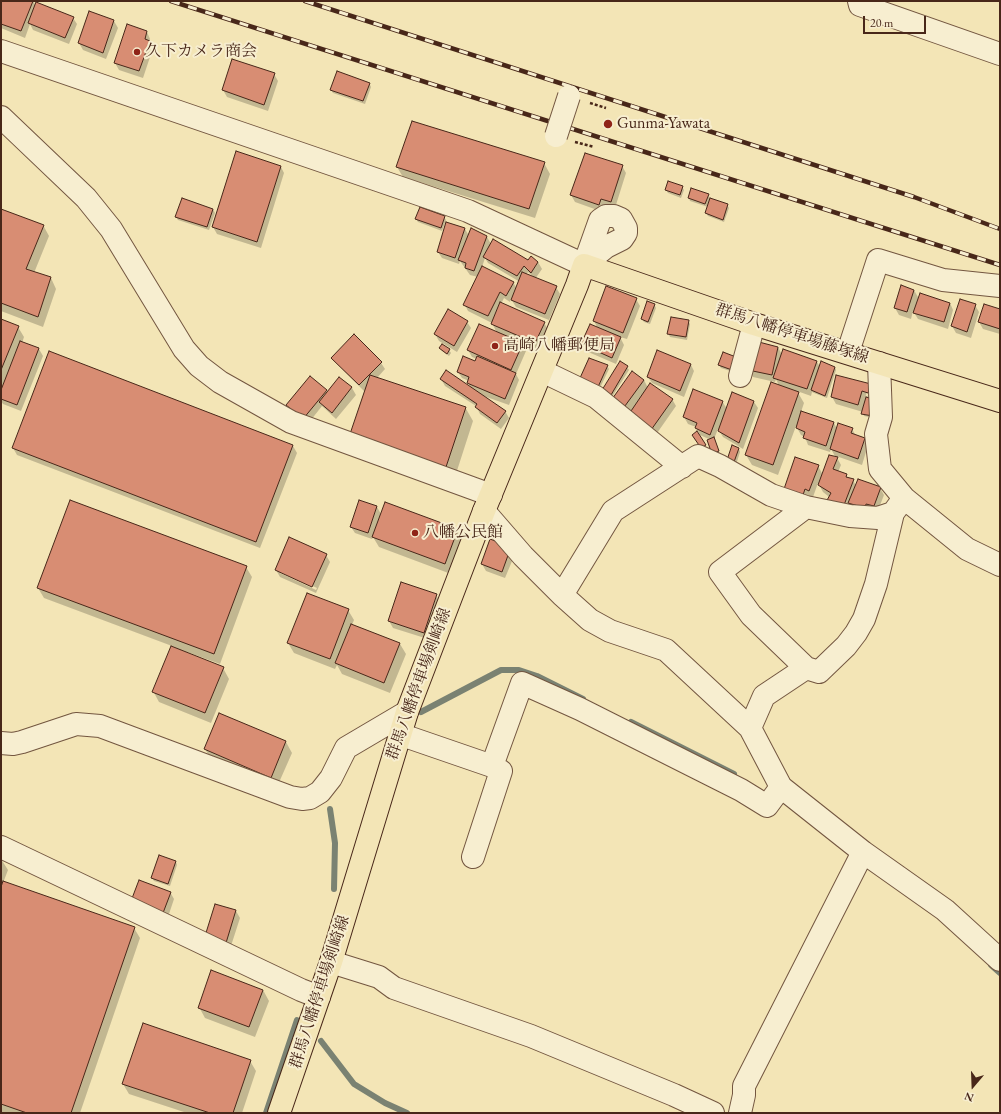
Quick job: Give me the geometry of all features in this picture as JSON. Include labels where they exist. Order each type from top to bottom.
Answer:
[{"type":"main road","name":"群馬八幡停車場藤塚線","points":[[584,264],[754,324],[848,352],[1000,401]]},
{"type":"main road","name":"群馬八幡停車場剣崎線","points":[[279,1113],[332,962],[407,712],[487,503],[577,285],[584,264]]},
{"type":"street","points":[[859,1],[860,5],[1000,54]]},
{"type":"street","points":[[1,51],[468,212],[584,264]]},
{"type":"street","points":[[556,136],[569,96]]},
{"type":"street","points":[[1,117],[86,198],[111,229],[184,349],[199,366],[215,378],[291,422],[487,503],[523,556],[562,595],[590,620],[610,630],[666,650],[750,728],[781,786],[863,852],[944,910],[1000,960]]},
{"type":"street","points":[[848,352],[878,260],[942,280],[1000,286]]},
{"type":"street","points":[[740,376],[754,324]]},
{"type":"street","points":[[880,363],[881,417],[876,434],[880,469],[899,505],[967,548],[1000,565]]},
{"type":"street","points":[[542,371],[596,397],[682,467]]},
{"type":"street","points":[[562,595],[613,511],[698,456],[720,466],[771,495],[806,507],[850,516],[878,518],[899,505]]},
{"type":"street","points":[[806,507],[720,572],[751,615],[806,668],[818,672],[846,646],[864,619],[899,505]]},
{"type":"street","points":[[750,728],[764,696],[806,668]]},
{"type":"street","points":[[492,766],[522,683],[580,709],[742,790],[766,806],[781,786]]},
{"type":"street","points":[[1,742],[13,744],[22,742],[76,724],[100,726],[290,798],[302,799],[310,798],[320,792],[331,778],[346,748],[407,712]]},
{"type":"street","points":[[400,734],[492,766],[501,771],[473,857]]},
{"type":"street","points":[[1,847],[301,990],[319,997]]},
{"type":"street","points":[[740,1113],[744,1086],[863,852]]},
{"type":"street","points":[[332,962],[379,977],[394,988],[531,1036],[667,1092],[713,1113]]},
{"type":"building","points":[[1,1],[33,1],[21,31],[1,24]]},
{"type":"building","points":[[36,2],[74,17],[65,38],[28,23]]},
{"type":"building","points":[[89,11],[114,20],[103,53],[78,43]]},
{"type":"building","points":[[127,24],[147,31],[145,39],[150,41],[139,71],[114,63]]},
{"type":"building","points":[[232,59],[275,73],[264,105],[222,90]]},
{"type":"building","points":[[337,71],[370,83],[363,101],[330,90]]},
{"type":"building","points":[[412,121],[545,162],[529,209],[396,167]]},
{"type":"building","points":[[236,151],[281,166],[257,242],[212,227]]},
{"type":"building","points":[[585,153],[623,165],[611,202],[601,199],[599,205],[570,195]]},
{"type":"building","points":[[668,181],[683,186],[680,195],[665,190]]},
{"type":"building","points":[[691,188],[709,194],[705,204],[688,198]]},
{"type":"building","points":[[182,198],[213,209],[207,227],[175,217]]},
{"type":"building","points":[[710,198],[728,204],[723,220],[705,213]]},
{"type":"building","points":[[420,207],[445,216],[441,228],[415,219]]},
{"type":"building","points":[[1,209],[44,225],[26,269],[51,277],[38,317],[1,303]]},
{"type":"building","points":[[446,222],[465,228],[455,258],[437,252]]},
{"type":"building","points":[[471,228],[487,236],[474,271],[465,268],[466,263],[458,260]]},
{"type":"building","points":[[493,239],[528,260],[531,256],[538,262],[531,273],[524,266],[517,276],[483,257]]},
{"type":"building","points":[[482,266],[514,282],[506,296],[500,292],[488,316],[463,305]]},
{"type":"building","points":[[522,272],[557,286],[545,314],[511,300]]},
{"type":"building","points":[[901,285],[914,290],[907,312],[894,308]]},
{"type":"building","points":[[606,286],[637,298],[623,333],[593,321]]},
{"type":"building","points":[[920,293],[950,303],[944,322],[913,313]]},
{"type":"building","points":[[960,299],[976,304],[967,332],[951,326]]},
{"type":"building","points":[[647,301],[655,304],[648,322],[641,319]]},
{"type":"building","points":[[500,302],[545,322],[535,343],[491,324]]},
{"type":"building","points":[[984,304],[1000,309],[1000,329],[978,322]]},
{"type":"building","points":[[448,309],[468,321],[454,346],[434,334]]},
{"type":"building","points":[[671,317],[689,320],[686,337],[667,334]]},
{"type":"building","points":[[1,319],[19,326],[1,370]]},
{"type":"building","name":"高崎八幡郵便局","points":[[479,324],[523,343],[511,370],[467,350]]},
{"type":"building","points":[[590,324],[621,337],[612,358],[581,344]]},
{"type":"building","points":[[354,334],[382,362],[359,385],[331,358]]},
{"type":"building","points":[[20,341],[39,348],[17,405],[1,399],[1,390]]},
{"type":"building","points":[[755,341],[778,347],[772,375],[748,370]]},
{"type":"building","points":[[442,344],[450,349],[447,354],[439,348]]},
{"type":"building","points":[[783,349],[817,361],[807,389],[773,378]]},
{"type":"building","points":[[657,350],[691,364],[680,391],[647,377]]},
{"type":"building","points":[[49,351],[293,445],[256,542],[12,448]]},
{"type":"building","points":[[723,352],[736,357],[732,370],[718,365]]},
{"type":"building","points":[[463,356],[475,361],[477,356],[516,373],[505,399],[467,383],[469,377],[457,372]]},
{"type":"building","points":[[589,358],[608,365],[598,387],[580,378]]},
{"type":"building","points":[[620,361],[628,366],[611,395],[602,390]]},
{"type":"building","points":[[821,361],[835,367],[825,396],[811,390]]},
{"type":"building","points":[[446,370],[506,411],[497,423],[475,407],[477,404],[440,379]]},
{"type":"building","points":[[632,371],[644,380],[622,410],[610,402]]},
{"type":"building","points":[[370,375],[466,407],[446,467],[350,434]]},
{"type":"building","points":[[836,375],[871,384],[868,393],[862,391],[858,405],[831,397]]},
{"type":"building","points":[[310,376],[327,390],[303,419],[286,405]]},
{"type":"building","points":[[339,377],[352,387],[332,413],[319,402]]},
{"type":"building","points":[[771,382],[799,392],[773,465],[745,455]]},
{"type":"building","points":[[650,383],[673,399],[651,430],[629,414]]},
{"type":"building","points":[[693,389],[723,401],[710,435],[695,428],[697,423],[683,417]]},
{"type":"building","points":[[732,392],[754,401],[739,443],[718,431]]},
{"type":"building","points":[[866,397],[873,399],[873,416],[861,414]]},
{"type":"building","points":[[801,411],[834,422],[826,446],[803,438],[805,432],[796,428]]},
{"type":"building","points":[[838,423],[853,428],[851,433],[865,438],[858,459],[830,449]]},
{"type":"building","points":[[697,431],[706,445],[701,448],[692,435]]},
{"type":"building","points":[[714,437],[719,451],[712,454],[707,440]]},
{"type":"building","points":[[732,445],[739,448],[734,462],[727,460]]},
{"type":"building","points":[[829,455],[838,457],[833,469],[847,474],[846,477],[854,479],[844,505],[826,502],[831,493],[818,485]]},
{"type":"building","points":[[795,457],[819,465],[809,491],[805,489],[803,495],[784,489]]},
{"type":"building","points":[[858,479],[881,487],[874,506],[866,504],[865,508],[848,503]]},
{"type":"building","points":[[70,500],[247,566],[214,654],[37,588]]},
{"type":"building","points":[[359,500],[377,506],[368,533],[350,527]]},
{"type":"building","name":"八幡公民館","points":[[385,502],[458,529],[445,564],[372,537]]},
{"type":"building","points":[[289,537],[327,554],[312,587],[275,570]]},
{"type":"building","points":[[490,539],[511,547],[502,572],[481,564]]},
{"type":"building","points":[[401,582],[437,594],[424,633],[388,621]]},
{"type":"building","points":[[307,593],[349,609],[330,659],[287,643]]},
{"type":"building","points":[[351,624],[400,643],[384,683],[335,663]]},
{"type":"building","points":[[171,646],[224,667],[205,713],[152,692]]},
{"type":"building","points":[[219,713],[286,741],[271,778],[204,749]]},
{"type":"building","points":[[159,855],[176,861],[168,884],[151,878]]},
{"type":"building","points":[[139,880],[171,892],[163,913],[131,901]]},
{"type":"building","points":[[3,881],[135,927],[71,1113],[27,1113],[1,1104],[1,887]]},
{"type":"building","points":[[215,904],[236,910],[226,943],[205,936]]},
{"type":"building","points":[[211,970],[263,990],[249,1027],[198,1008]]},
{"type":"building","points":[[143,1023],[251,1060],[233,1113],[210,1113],[122,1084]]},
{"type":"waterway","points":[[421,712],[501,670],[519,670],[537,676],[583,699]]},
{"type":"waterway","points":[[631,722],[734,774]]},
{"type":"waterway","points":[[330,809],[335,843],[334,889]]},
{"type":"waterway","points":[[991,965],[1000,973]]},
{"type":"waterway","points":[[266,1113],[297,1020]]},
{"type":"waterway","points":[[321,1041],[354,1084],[385,1103],[407,1113]]},
{"type":"railway","points":[[171,1],[1000,265]]},
{"type":"railway","points":[[305,1],[914,197],[1000,229]]},
{"type":"place","name":"久下カメラ商会","points":[[137,52]]},
{"type":"place","name":"Gunma-Yawata","points":[[608,124]]},
{"type":"place","name":"高崎八幡郵便局","points":[[495,346]]},
{"type":"place","name":"八幡公民館","points":[[415,533]]}]
